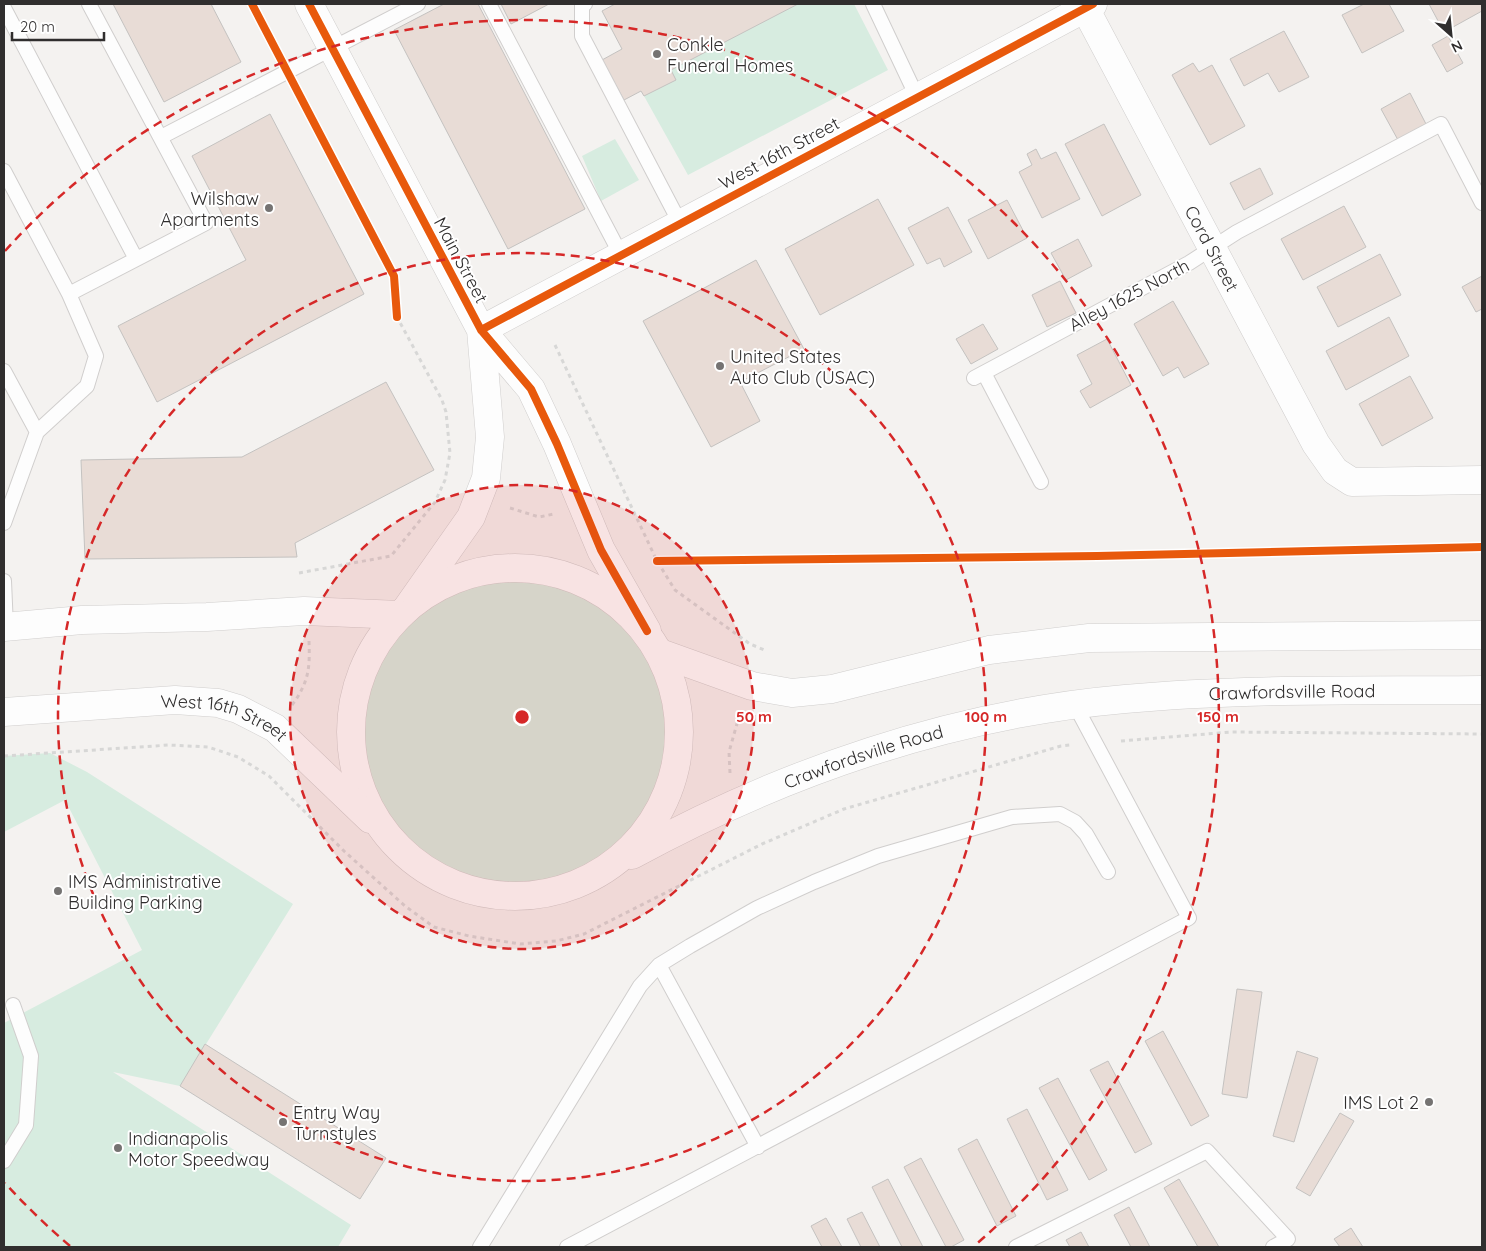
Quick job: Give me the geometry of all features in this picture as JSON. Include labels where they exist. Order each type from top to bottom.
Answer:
[{"type":"main road","name":"Main Street","points":[[309,4],[481,330],[531,389],[601,550],[653,642],[672,682],[677,704],[679,749],[675,771],[658,813],[645,832],[630,849],[594,876]]},
{"type":"main road","name":"West 16th Street","points":[[481,330],[1089,6]]},
{"type":"main road","name":"Cord Street","points":[[1089,6],[1212,248],[1323,456],[1335,471],[1352,482],[1482,480]]},
{"type":"main road","name":"Main Street","points":[[404,611],[471,516],[486,478],[490,437],[481,330]]},
{"type":"main road","points":[[594,876],[573,886],[534,894],[503,895],[480,892],[457,885],[436,875],[398,847],[383,829],[361,787],[354,764],[352,718],[356,694],[372,651],[404,611],[425,594],[453,580],[473,573],[504,568],[542,570],[587,584],[607,596],[653,642],[752,686],[792,693],[832,689],[989,650],[1089,638],[1482,635]]},
{"type":"main road","points":[[5,627],[82,620],[207,618],[304,611],[404,611]]},
{"type":"main road","name":"Crawfordsville Road","points":[[594,876],[700,820],[757,793],[816,770],[876,750],[937,732],[998,718],[1075,705],[1195,694],[1482,690]]},
{"type":"main road","name":"West 16th Street","points":[[4,712],[175,700],[218,703],[238,709],[275,728],[398,847]]},
{"type":"lane","points":[[69,294],[206,223],[162,137],[89,4]]},
{"type":"lane","points":[[162,137],[418,4]]},
{"type":"lane","points":[[489,4],[621,255]]},
{"type":"lane","points":[[585,4],[582,5],[582,36],[680,223]]},
{"type":"lane","points":[[873,4],[917,97]]},
{"type":"lane","points":[[4,8],[136,259]]},
{"type":"lane","name":"Alley 1625 North","points":[[1041,482],[979,375],[1190,263],[1237,232],[1441,124],[1482,203]]},
{"type":"lane","points":[[4,171],[69,294],[96,356],[87,386],[37,432],[4,523]]},
{"type":"lane","points":[[4,372],[37,432]]},
{"type":"lane","points":[[4,581],[5,627]]},
{"type":"lane","points":[[567,1247],[1189,918],[1075,705]]},
{"type":"lane","points":[[480,1247],[640,986],[659,965],[758,908],[814,882],[878,856],[1012,817],[1060,814],[1075,822],[1086,834],[1108,872]]},
{"type":"lane","points":[[659,965],[758,1147]]},
{"type":"lane","points":[[4,1161],[26,1125],[30,1065],[30,1056],[13,1005]]},
{"type":"lane","points":[[1016,1247],[1207,1151],[1288,1238],[1272,1247]]},
{"type":"path","points":[[299,573],[391,556],[436,502],[444,480],[450,453],[446,412],[397,313]]},
{"type":"path","points":[[555,345],[657,561],[675,590],[750,644],[767,651]]},
{"type":"path","points":[[510,508],[539,517],[559,513]]},
{"type":"path","points":[[657,561],[667,561]]},
{"type":"path","points":[[288,711],[301,694],[310,671],[310,640]]},
{"type":"path","points":[[732,780],[729,771],[729,752],[742,708]]},
{"type":"green space","points":[[797,4],[854,4],[888,70],[688,175],[644,96],[675,80],[671,70]]},
{"type":"green space","points":[[615,139],[639,180],[601,201],[582,156]]},
{"type":"green space","points":[[515,568],[547,571],[578,581],[606,596],[631,616],[651,641],[666,669],[676,700],[679,732],[676,764],[666,795],[651,823],[631,848],[606,868],[578,883],[547,893],[515,896],[483,893],[452,883],[424,868],[399,848],[379,823],[364,795],[354,764],[351,732],[354,700],[364,669],[379,641],[399,616],[424,596],[452,581],[483,571]]},
{"type":"green space","points":[[50,753],[87,772],[293,904],[180,1086],[113,1072],[351,1225],[338,1247],[4,1247],[4,1023],[142,950],[65,800],[4,832],[4,756]]},
{"type":"building","points":[[113,4],[211,4],[241,62],[164,102]]},
{"type":"building","points":[[444,4],[478,4],[585,209],[508,249],[394,30]]},
{"type":"building","points":[[501,4],[549,4],[511,24]]},
{"type":"building","name":"Conkle Funeral Homes","points":[[615,4],[798,4],[671,70],[676,80],[644,96],[641,91],[624,100],[602,60],[622,49],[602,11]]},
{"type":"building","points":[[1364,4],[1389,4],[1404,31],[1362,53],[1342,15]]},
{"type":"building","points":[[1429,4],[1482,4],[1482,11],[1444,32]]},
{"type":"building","points":[[1284,31],[1309,77],[1279,92],[1268,73],[1244,86],[1230,59]]},
{"type":"building","points":[[1448,36],[1463,63],[1447,72],[1432,45]]},
{"type":"building","points":[[1193,63],[1199,72],[1212,65],[1245,126],[1210,145],[1172,75]]},
{"type":"building","points":[[1410,93],[1426,124],[1398,140],[1381,109]]},
{"type":"building","name":"Wilshaw Apartments","points":[[270,114],[364,294],[157,402],[118,326],[246,260],[192,156]]},
{"type":"building","points":[[1104,124],[1141,195],[1102,216],[1065,144]]},
{"type":"building","points":[[1036,149],[1041,159],[1056,152],[1080,199],[1042,218],[1019,172],[1032,165],[1027,154]]},
{"type":"building","points":[[1260,168],[1273,194],[1244,210],[1230,183]]},
{"type":"building","points":[[878,199],[914,265],[820,315],[785,249]]},
{"type":"building","points":[[1007,200],[1027,238],[988,259],[968,220]]},
{"type":"building","points":[[1344,206],[1366,247],[1303,280],[1281,239]]},
{"type":"building","points":[[948,207],[972,252],[944,267],[940,258],[927,264],[908,228]]},
{"type":"building","points":[[1078,239],[1092,266],[1066,280],[1051,253]]},
{"type":"building","points":[[1380,254],[1401,295],[1338,327],[1317,287]]},
{"type":"building","name":"United States Auto Club (USAC)","points":[[756,260],[804,349],[740,382],[760,421],[711,447],[643,321]]},
{"type":"building","points":[[1482,276],[1482,309],[1476,312],[1462,287]]},
{"type":"building","points":[[1060,281],[1076,313],[1047,327],[1032,295]]},
{"type":"building","points":[[1173,301],[1209,364],[1184,378],[1178,367],[1163,376],[1134,324]]},
{"type":"building","points":[[1389,317],[1409,356],[1346,390],[1326,351]]},
{"type":"building","points":[[983,324],[998,349],[971,364],[956,339]]},
{"type":"building","points":[[1107,339],[1131,385],[1090,408],[1080,391],[1092,384],[1077,355]]},
{"type":"building","points":[[1410,376],[1433,418],[1382,446],[1359,404]]},
{"type":"building","points":[[386,382],[434,470],[295,543],[297,557],[85,559],[81,460],[242,457]]},
{"type":"building","points":[[1237,989],[1262,992],[1247,1098],[1222,1094]]},
{"type":"building","points":[[1163,1031],[1209,1116],[1191,1126],[1145,1041]]},
{"type":"building","name":"Entry Way Turnstyles","points":[[205,1044],[386,1158],[360,1199],[180,1086]]},
{"type":"building","points":[[1297,1051],[1318,1058],[1294,1142],[1273,1136]]},
{"type":"building","points":[[1108,1061],[1152,1144],[1135,1153],[1090,1070]]},
{"type":"building","points":[[1058,1078],[1107,1170],[1089,1180],[1039,1088]]},
{"type":"building","points":[[1027,1109],[1068,1190],[1047,1200],[1007,1119]]},
{"type":"building","points":[[1340,1113],[1354,1121],[1310,1196],[1296,1188]]},
{"type":"building","points":[[977,1139],[1016,1216],[997,1226],[958,1149]]},
{"type":"building","points":[[921,1158],[964,1240],[951,1247],[946,1247],[904,1167]]},
{"type":"building","points":[[888,1179],[923,1247],[902,1247],[872,1187]]},
{"type":"building","points":[[1179,1179],[1219,1247],[1198,1247],[1164,1188]]},
{"type":"building","points":[[1129,1207],[1150,1247],[1131,1247],[1114,1215]]},
{"type":"building","points":[[862,1212],[880,1247],[861,1247],[847,1219]]},
{"type":"building","points":[[826,1218],[842,1247],[822,1247],[811,1226]]},
{"type":"building","points":[[1351,1228],[1363,1247],[1340,1247],[1334,1239]]},
{"type":"building","points":[[1081,1232],[1089,1247],[1070,1247],[1066,1240]]},
{"type":"cycle path","points":[[252,4],[394,276],[397,317]]},
{"type":"cycle path","points":[[309,4],[481,330],[531,389],[557,444],[601,550],[647,631]]},
{"type":"cycle path","points":[[481,330],[1093,4]]},
{"type":"cycle path","points":[[657,561],[1097,556],[1482,547]]},
{"type":"place","name":"Conkle Funeral Homes","points":[[657,54]]},
{"type":"place","name":"Wilshaw Apartments","points":[[269,208]]},
{"type":"place","name":"United States Auto Club (USAC)","points":[[720,366]]},
{"type":"place","name":"IMS Administrative Building Parking","points":[[58,891]]},
{"type":"place","name":"IMS Lot 2","points":[[1429,1102]]},
{"type":"place","name":"Entry Way Turnstyles","points":[[283,1122]]},
{"type":"place","name":"Indianapolis Motor Speedway","points":[[118,1148]]}]
